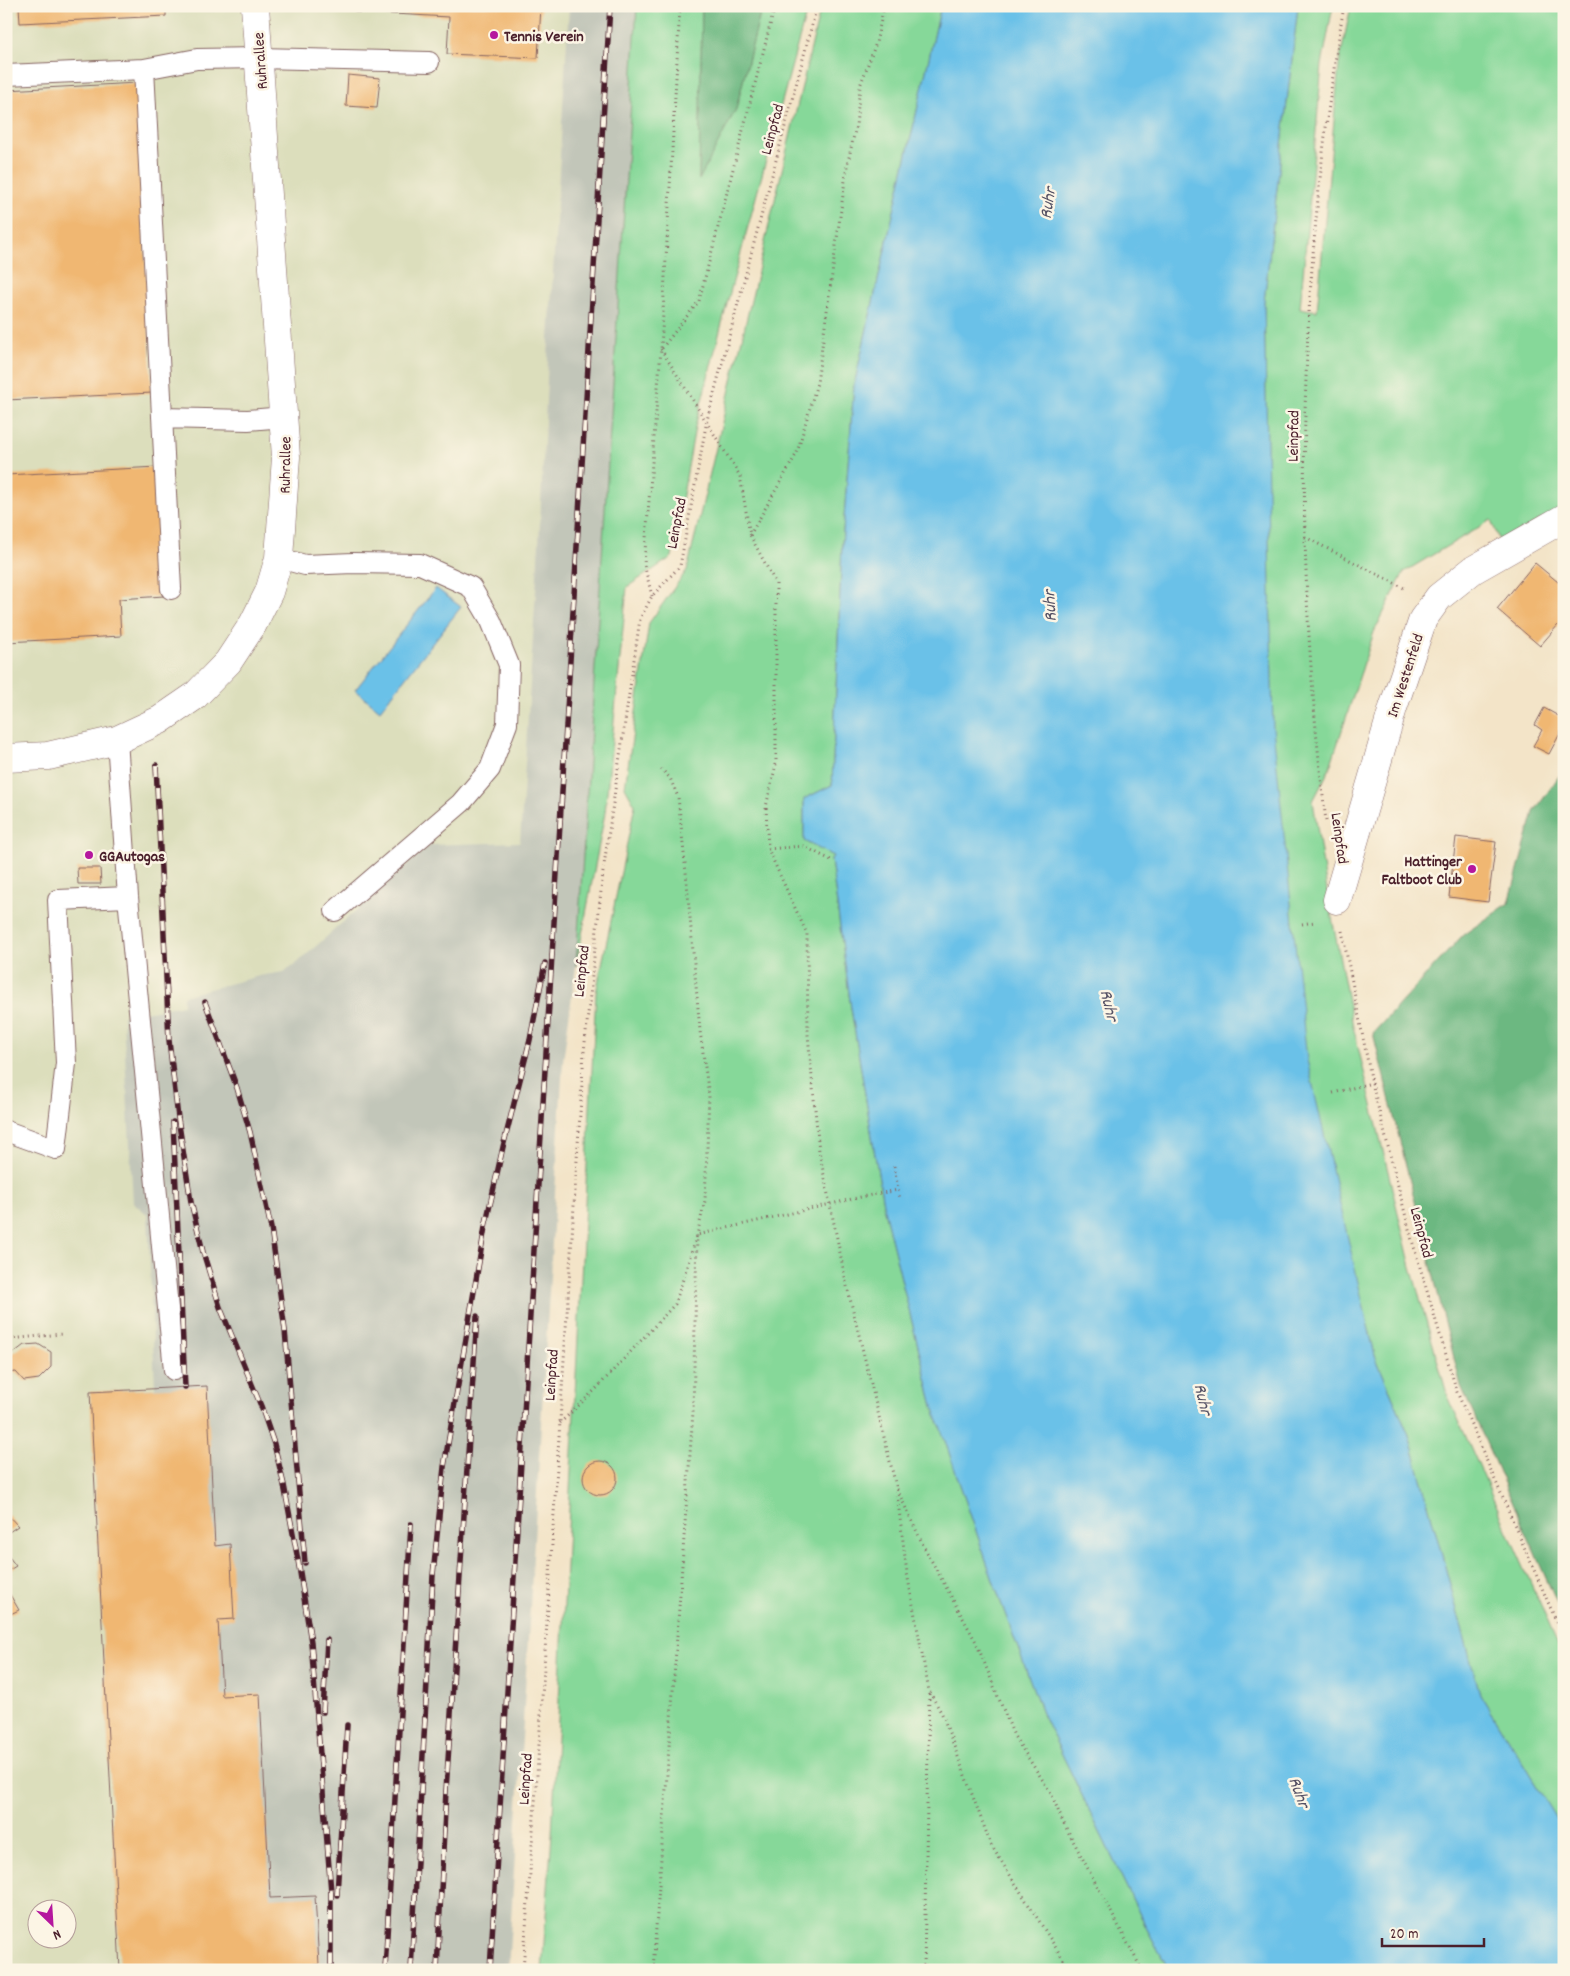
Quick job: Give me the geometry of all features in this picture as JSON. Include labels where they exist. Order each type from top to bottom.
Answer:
[{"type":"street","name":"Ruhrallee","points":[[6,758],[48,756],[118,740],[160,720],[195,696],[228,662],[253,624],[269,592],[279,558],[286,457],[255,6]]},
{"type":"street","name":"Im Westenfeld","points":[[1337,900],[1393,708],[1423,619],[1434,603],[1473,570],[1564,518]]},
{"type":"lane","points":[[6,75],[144,69],[197,59],[259,58],[429,62]]},
{"type":"lane","points":[[144,69],[171,589]]},
{"type":"lane","points":[[162,418],[248,420],[284,417]]},
{"type":"lane","points":[[279,558],[305,565],[353,563],[420,564],[471,587],[491,621],[509,665],[507,724],[490,769],[461,803],[335,911]]},
{"type":"lane","points":[[118,740],[128,897],[174,1370]]},
{"type":"lane","points":[[6,1131],[56,1149],[66,1063],[58,900],[128,897]]},
{"type":"path","points":[[652,596],[644,564],[661,349],[680,6]]},
{"type":"path","points":[[661,349],[699,301],[775,6]]},
{"type":"path","name":"Leinpfad","points":[[522,1970],[537,1775],[584,1052],[601,891],[640,618],[652,596],[680,566],[707,420],[817,6]]},
{"type":"path","points":[[750,535],[798,453],[816,382],[847,166],[856,126],[860,86],[876,43],[884,6]]},
{"type":"path","name":"Leinpfad","points":[[1327,830],[1310,675],[1304,537],[1305,413],[1313,248],[1330,99],[1344,6]]},
{"type":"path","points":[[661,349],[707,420],[740,476],[750,535],[776,584],[776,764],[766,807],[768,849],[807,934],[808,1035],[819,1151],[846,1282],[896,1486],[907,1573],[929,1691],[924,1970]]},
{"type":"path","points":[[1304,537],[1434,603]]},
{"type":"path","points":[[560,1424],[595,1390],[675,1304],[697,1235],[705,1201],[709,1096],[700,1031],[678,798],[670,778],[661,769]]},
{"type":"path","points":[[768,849],[803,846],[831,860]]},
{"type":"path","name":"Leinpfad","points":[[1337,900],[1354,998],[1372,1082],[1411,1237],[1458,1392],[1564,1639]]},
{"type":"path","points":[[1333,1093],[1372,1082]]},
{"type":"path","points":[[894,1166],[900,1200]]},
{"type":"path","points":[[697,1235],[898,1190]]},
{"type":"path","points":[[653,1970],[694,1412],[697,1235]]},
{"type":"path","points":[[6,1264],[10,1338],[62,1334]]},
{"type":"path","points":[[896,1486],[924,1547],[976,1642],[1014,1736],[1051,1793],[1062,1820],[1142,1970]]},
{"type":"path","points":[[929,1691],[942,1714],[991,1845],[1070,1970]]},
{"type":"shaded area","points":[[6,6],[569,6],[539,542],[450,1970],[6,1970]]},
{"type":"shaded area","points":[[569,6],[637,6],[576,966],[563,1061],[508,1970],[120,1970],[90,1392],[155,1388],[148,1215],[133,1202],[123,1016],[183,1005],[183,996],[259,976],[284,972],[294,966],[429,845],[520,842]]},
{"type":"green space","points":[[637,6],[702,6],[699,179],[736,109],[762,6],[808,6],[695,427],[672,557],[627,587],[605,813],[576,966]]},
{"type":"green space","points":[[702,6],[762,6],[736,109],[699,180]]},
{"type":"green space","points":[[821,6],[941,6],[854,385],[842,545],[832,785],[804,799],[804,841],[833,856],[831,860],[851,1008],[884,1210],[933,1406],[996,1589],[1043,1715],[1147,1929],[1169,1970],[542,1970],[552,1834],[596,993],[635,805],[625,787],[649,623],[687,570]]},
{"type":"green space","points":[[1298,6],[1333,6],[1322,65],[1300,308],[1317,311],[1339,64],[1351,6],[1564,6],[1564,507],[1500,542],[1491,520],[1404,572],[1374,632],[1329,770],[1313,801],[1328,897],[1353,1026],[1411,1267],[1447,1394],[1564,1658],[1564,1831],[1480,1694],[1409,1435],[1375,1356],[1304,1059],[1272,727],[1264,301]]},
{"type":"green space","points":[[1564,769],[1564,1619],[1461,1386],[1373,1033],[1463,935],[1509,903],[1534,812]]},
{"type":"water","name":"Ruhr","points":[[941,6],[1298,6],[1264,302],[1273,727],[1307,1060],[1375,1356],[1409,1435],[1480,1694],[1564,1831],[1564,1970],[1169,1970],[1147,1929],[1043,1715],[996,1589],[933,1406],[884,1210],[851,1008],[831,860],[833,856],[804,841],[804,799],[832,785],[842,545],[854,385]]},
{"type":"water","points":[[436,588],[461,607],[380,710],[355,690]]},
{"type":"building","points":[[19,6],[166,6],[166,16],[20,23]]},
{"type":"building","name":"Tennis Verein","points":[[356,6],[541,6],[538,58],[447,54],[449,17],[355,12]]},
{"type":"building","points":[[348,75],[380,78],[377,108],[346,106]]},
{"type":"building","points":[[137,83],[152,393],[6,400],[6,90]]},
{"type":"building","points":[[157,467],[164,596],[119,599],[121,636],[6,642],[6,475]]},
{"type":"building","points":[[1535,563],[1564,587],[1564,618],[1540,646],[1497,609]]},
{"type":"building","points":[[1544,708],[1564,719],[1564,726],[1549,754],[1533,746],[1542,730],[1535,725]]},
{"type":"building","name":"Hattinger Faltboot Club","points":[[1456,837],[1496,842],[1488,902],[1449,897]]},
{"type":"building","points":[[77,868],[100,868],[101,884],[78,884]]},
{"type":"building","points":[[38,1344],[51,1352],[51,1367],[39,1379],[24,1381],[16,1372],[6,1373],[6,1353],[15,1352],[24,1345]]},
{"type":"building","points":[[207,1386],[215,1546],[230,1544],[234,1619],[218,1620],[222,1696],[260,1694],[270,1898],[315,1896],[319,1965],[272,1967],[272,1970],[120,1970],[90,1392]]},
{"type":"building","points":[[600,1461],[607,1462],[612,1466],[616,1471],[616,1485],[612,1490],[607,1494],[600,1495],[593,1494],[588,1490],[584,1485],[583,1478],[584,1471],[588,1466],[593,1462]]},
{"type":"building","points":[[6,1513],[18,1526],[6,1534]]},
{"type":"building","points":[[6,1553],[16,1566],[6,1572]]},
{"type":"building","points":[[6,1588],[19,1610],[6,1616]]},
{"type":"railway","points":[[490,1970],[610,6]]},
{"type":"railway","points":[[156,765],[169,1040],[178,1118],[191,1202],[203,1252],[220,1307],[261,1406],[274,1444],[298,1560],[311,1642],[331,1892],[331,1970]]},
{"type":"railway","points":[[411,1970],[433,1575],[444,1467],[485,1227],[530,1040],[545,963]]},
{"type":"railway","points":[[205,1002],[237,1088],[250,1132],[271,1228],[285,1330],[305,1563]]},
{"type":"railway","points":[[173,1122],[185,1387]]},
{"type":"railway","points":[[437,1970],[446,1791],[477,1316]]},
{"type":"railway","points":[[385,1970],[411,1524]]},
{"type":"railway","points":[[323,1712],[327,1640]]},
{"type":"railway","points":[[337,1895],[347,1725]]},
{"type":"place","name":"Tennis Verein","points":[[494,35]]},
{"type":"place","name":"GGAutogas","points":[[89,855]]},
{"type":"place","name":"Hattinger Faltboot Club","points":[[1472,869]]}]
